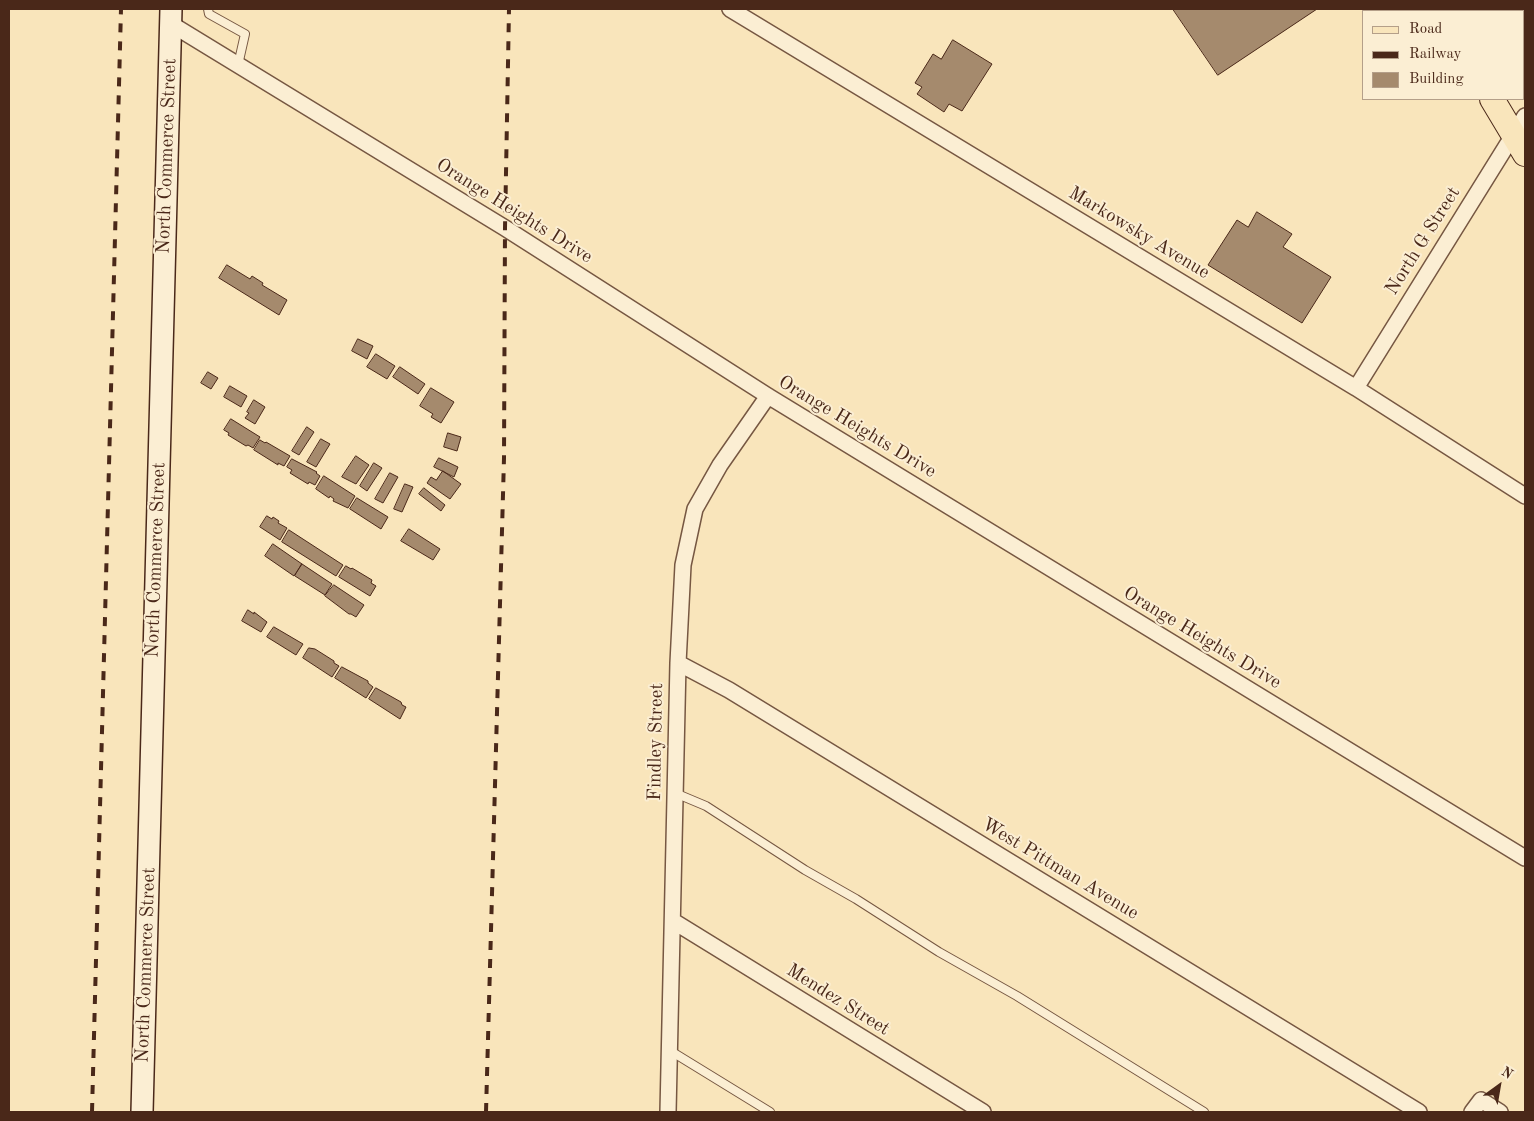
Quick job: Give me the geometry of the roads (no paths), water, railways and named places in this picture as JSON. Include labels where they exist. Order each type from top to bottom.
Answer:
[{"type":"main road","name":"North Commerce Street","points":[[142,1112],[171,16]]},
{"type":"main road","points":[[1493,100],[1521,135]]},
{"type":"street","name":"Markowsky Avenue","points":[[730,9],[1356,388],[1525,496]]},
{"type":"street","name":"Orange Heights Drive","points":[[171,16],[238,65],[505,228],[768,396],[1525,858]]},
{"type":"street","name":"North G Street","points":[[1356,388],[1521,135]]},
{"type":"street","name":"Findley Street","points":[[668,1112],[678,663],[683,565],[695,509],[720,465],[768,396]]},
{"type":"street","name":"West Pittman Avenue","points":[[678,663],[729,690],[1419,1112]]},
{"type":"street","name":"Mendez Street","points":[[673,921],[983,1112]]},
{"type":"street","points":[[1476,1106],[1500,1112]]},
{"type":"lane","points":[[208,9],[209,14],[245,34],[238,65]]},
{"type":"lane","points":[[675,793],[706,806],[805,870],[856,899],[939,952],[1017,996],[1204,1112]]},
{"type":"lane","points":[[669,1050],[770,1112]]},
{"type":"railway","points":[[92,1112],[121,9]]},
{"type":"railway","points":[[486,1112],[504,458],[505,228],[509,9]]}]
